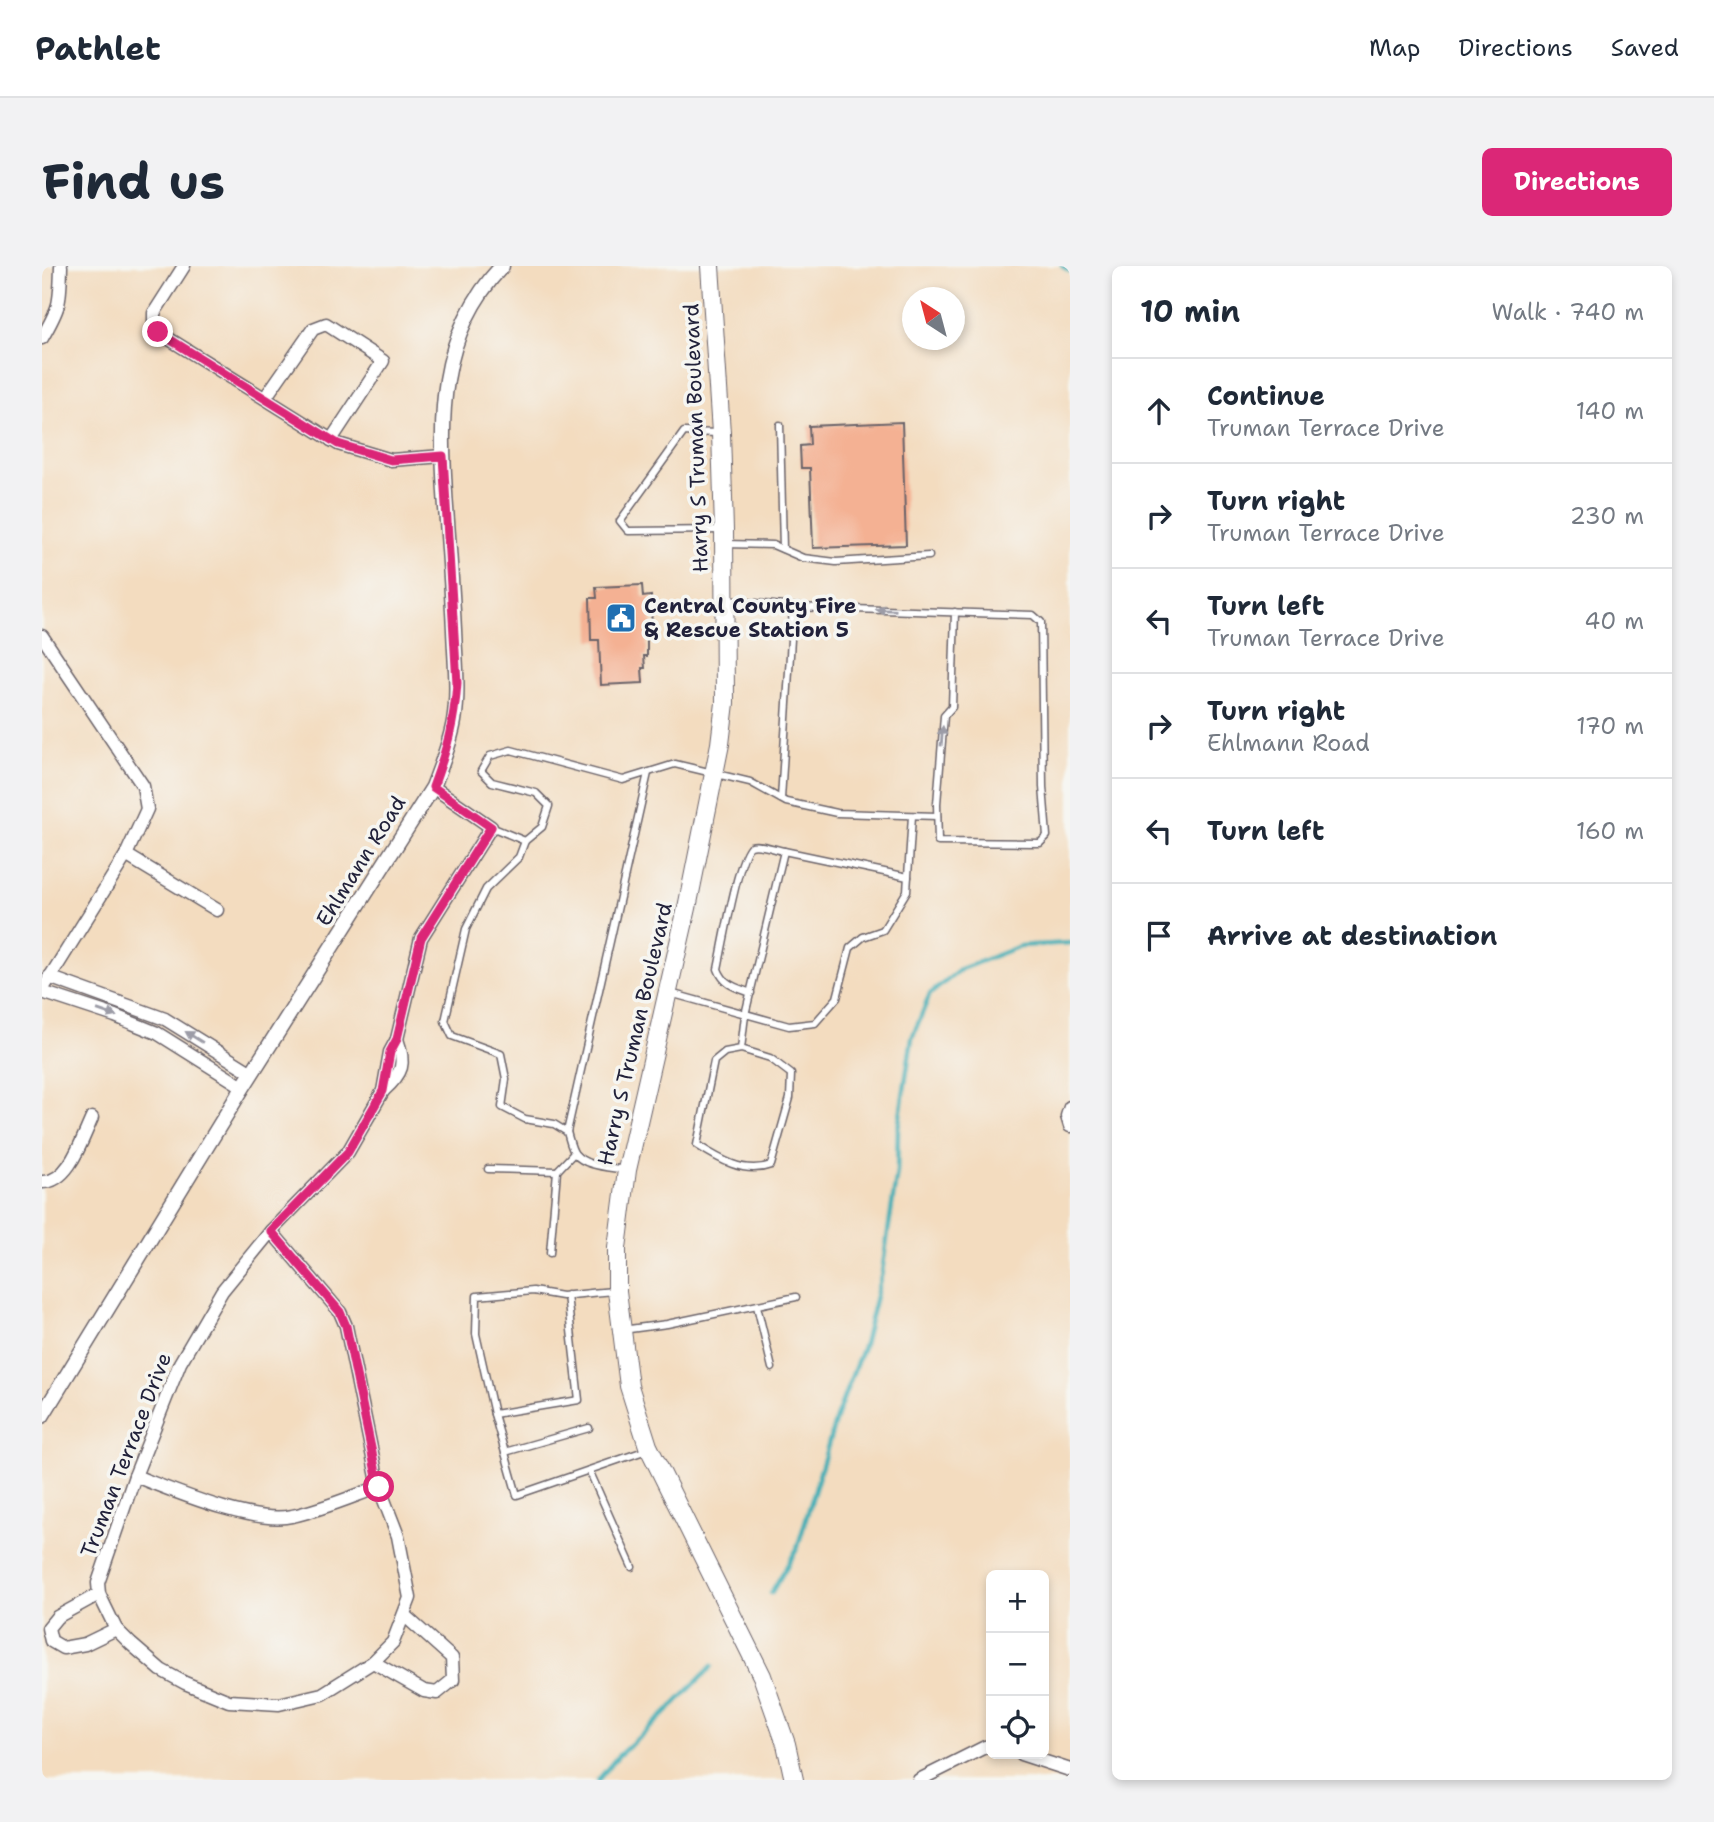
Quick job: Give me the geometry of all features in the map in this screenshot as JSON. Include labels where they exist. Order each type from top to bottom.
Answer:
[{"type":"main road","name":"Harry S Truman Boulevard","points":[[710,266],[721,433],[725,703],[714,773],[668,993],[627,1170],[617,1248],[617,1291],[629,1386],[649,1450],[762,1676],[786,1744],[794,1780]]},
{"type":"street","points":[[42,338],[57,312],[61,297],[61,266]]},
{"type":"street","points":[[184,266],[154,313],[158,332],[338,444],[391,460],[443,456]]},
{"type":"street","name":"Ehlmann Road","points":[[42,1416],[243,1087],[433,787],[454,720],[457,683],[443,456],[445,384],[454,344],[472,308],[502,266]]},
{"type":"street","points":[[265,398],[313,329],[326,324],[383,361],[331,440]]},
{"type":"street","points":[[42,636],[143,786],[147,809],[126,855],[42,991],[157,1033],[243,1087]]},
{"type":"street","points":[[433,787],[491,827]]},
{"type":"street","name":"Truman Terrace Drive","points":[[99,1594],[98,1583],[135,1476],[180,1363],[222,1291],[271,1231],[348,1152],[383,1091],[390,1052],[397,1039],[421,938],[491,827]]},
{"type":"street","points":[[126,855],[217,910]]},
{"type":"street","points":[[50,977],[165,1019],[252,1073]]},
{"type":"street","points":[[1070,1107],[1070,1126]]},
{"type":"street","points":[[42,1182],[61,1175],[92,1118]]},
{"type":"street","points":[[116,1629],[85,1644],[63,1648],[51,1641],[48,1628],[57,1617],[99,1594],[116,1629],[161,1670],[229,1701],[279,1704],[322,1694],[373,1662],[393,1642],[404,1615],[410,1598],[398,1535],[379,1487],[346,1326],[340,1312],[271,1231]]},
{"type":"street","points":[[135,1476],[229,1510],[289,1517],[379,1487]]},
{"type":"street","points":[[373,1662],[424,1691],[437,1693],[453,1680],[452,1658],[404,1615]]},
{"type":"street","points":[[919,1780],[986,1747]]},
{"type":"street","points":[[1036,1759],[1070,1770]]},
{"type":"lane","points":[[780,425],[783,549]]},
{"type":"lane","points":[[721,433],[684,432],[621,521],[628,531],[724,537],[773,545],[803,558],[836,562],[929,556]]},
{"type":"lane","points":[[725,600],[793,607],[954,612],[1032,615],[1041,622],[1043,787],[1047,836],[1040,843],[938,842],[937,816],[944,716],[951,707],[954,612]]},
{"type":"lane","points":[[780,799],[793,607]]},
{"type":"lane","points":[[567,1132],[554,1124],[525,1119],[502,1107],[506,1079],[501,1054],[452,1036],[445,1021],[466,929],[486,889],[519,858],[525,841],[542,827],[549,806],[536,793],[492,782],[481,771],[490,756],[511,750],[623,780],[675,764],[750,782],[786,802],[837,813],[937,816]]},
{"type":"lane","points":[[627,1170],[597,1165],[574,1153],[567,1132],[648,773]]},
{"type":"lane","points":[[668,993],[789,1026],[815,1023],[837,998],[850,948],[863,937],[883,930],[907,891],[912,816]]},
{"type":"lane","points":[[491,827],[525,841]]},
{"type":"lane","points":[[751,993],[729,986],[721,979],[718,969],[738,875],[749,847],[755,845],[908,877]]},
{"type":"lane","points":[[741,1049],[745,1015],[784,851]]},
{"type":"lane","points":[[741,1049],[770,1058],[791,1074],[790,1098],[771,1165],[757,1170],[723,1162],[697,1145],[714,1061],[725,1052],[741,1049]]},
{"type":"lane","points":[[550,1253],[557,1171],[574,1153]]},
{"type":"lane","points":[[488,1169],[557,1171]]},
{"type":"lane","points":[[617,1291],[567,1295],[533,1291],[477,1296],[476,1334],[494,1414],[517,1495],[649,1450]]},
{"type":"lane","points":[[494,1414],[579,1400],[567,1295]]},
{"type":"lane","points":[[621,1330],[667,1324],[796,1297]]},
{"type":"lane","points":[[757,1306],[772,1368]]},
{"type":"lane","points":[[505,1452],[589,1428]]},
{"type":"lane","points":[[589,1470],[632,1567]]},
{"type":"building","points":[[902,422],[906,545],[813,548],[810,468],[801,468],[800,446],[810,445],[809,426]]},
{"type":"building","name":"Central County Fire & Rescue Station 5","points":[[642,585],[643,597],[651,596],[652,638],[647,638],[645,668],[642,668],[643,683],[601,685],[599,640],[591,640],[590,598],[597,598],[596,587]]},
{"type":"waterway","points":[[1062,266],[1070,271]]},
{"type":"waterway","points":[[771,1593],[797,1549],[837,1415],[864,1344],[882,1272],[897,1172],[898,1129],[912,1038],[930,994],[961,969],[1020,946],[1070,943]]},
{"type":"waterway","points":[[598,1780],[618,1756],[665,1714],[712,1666]]},
{"type":"place","name":"Central County Fire & Rescue Station 5","points":[[621,618]]},
{"type":"route","points":[[158,332],[338,444],[391,460],[443,456],[457,683],[454,720],[433,787],[491,827],[421,938],[397,1039],[390,1052],[384,1076],[383,1091],[348,1152],[271,1231],[340,1312],[346,1326],[379,1487]]}]
